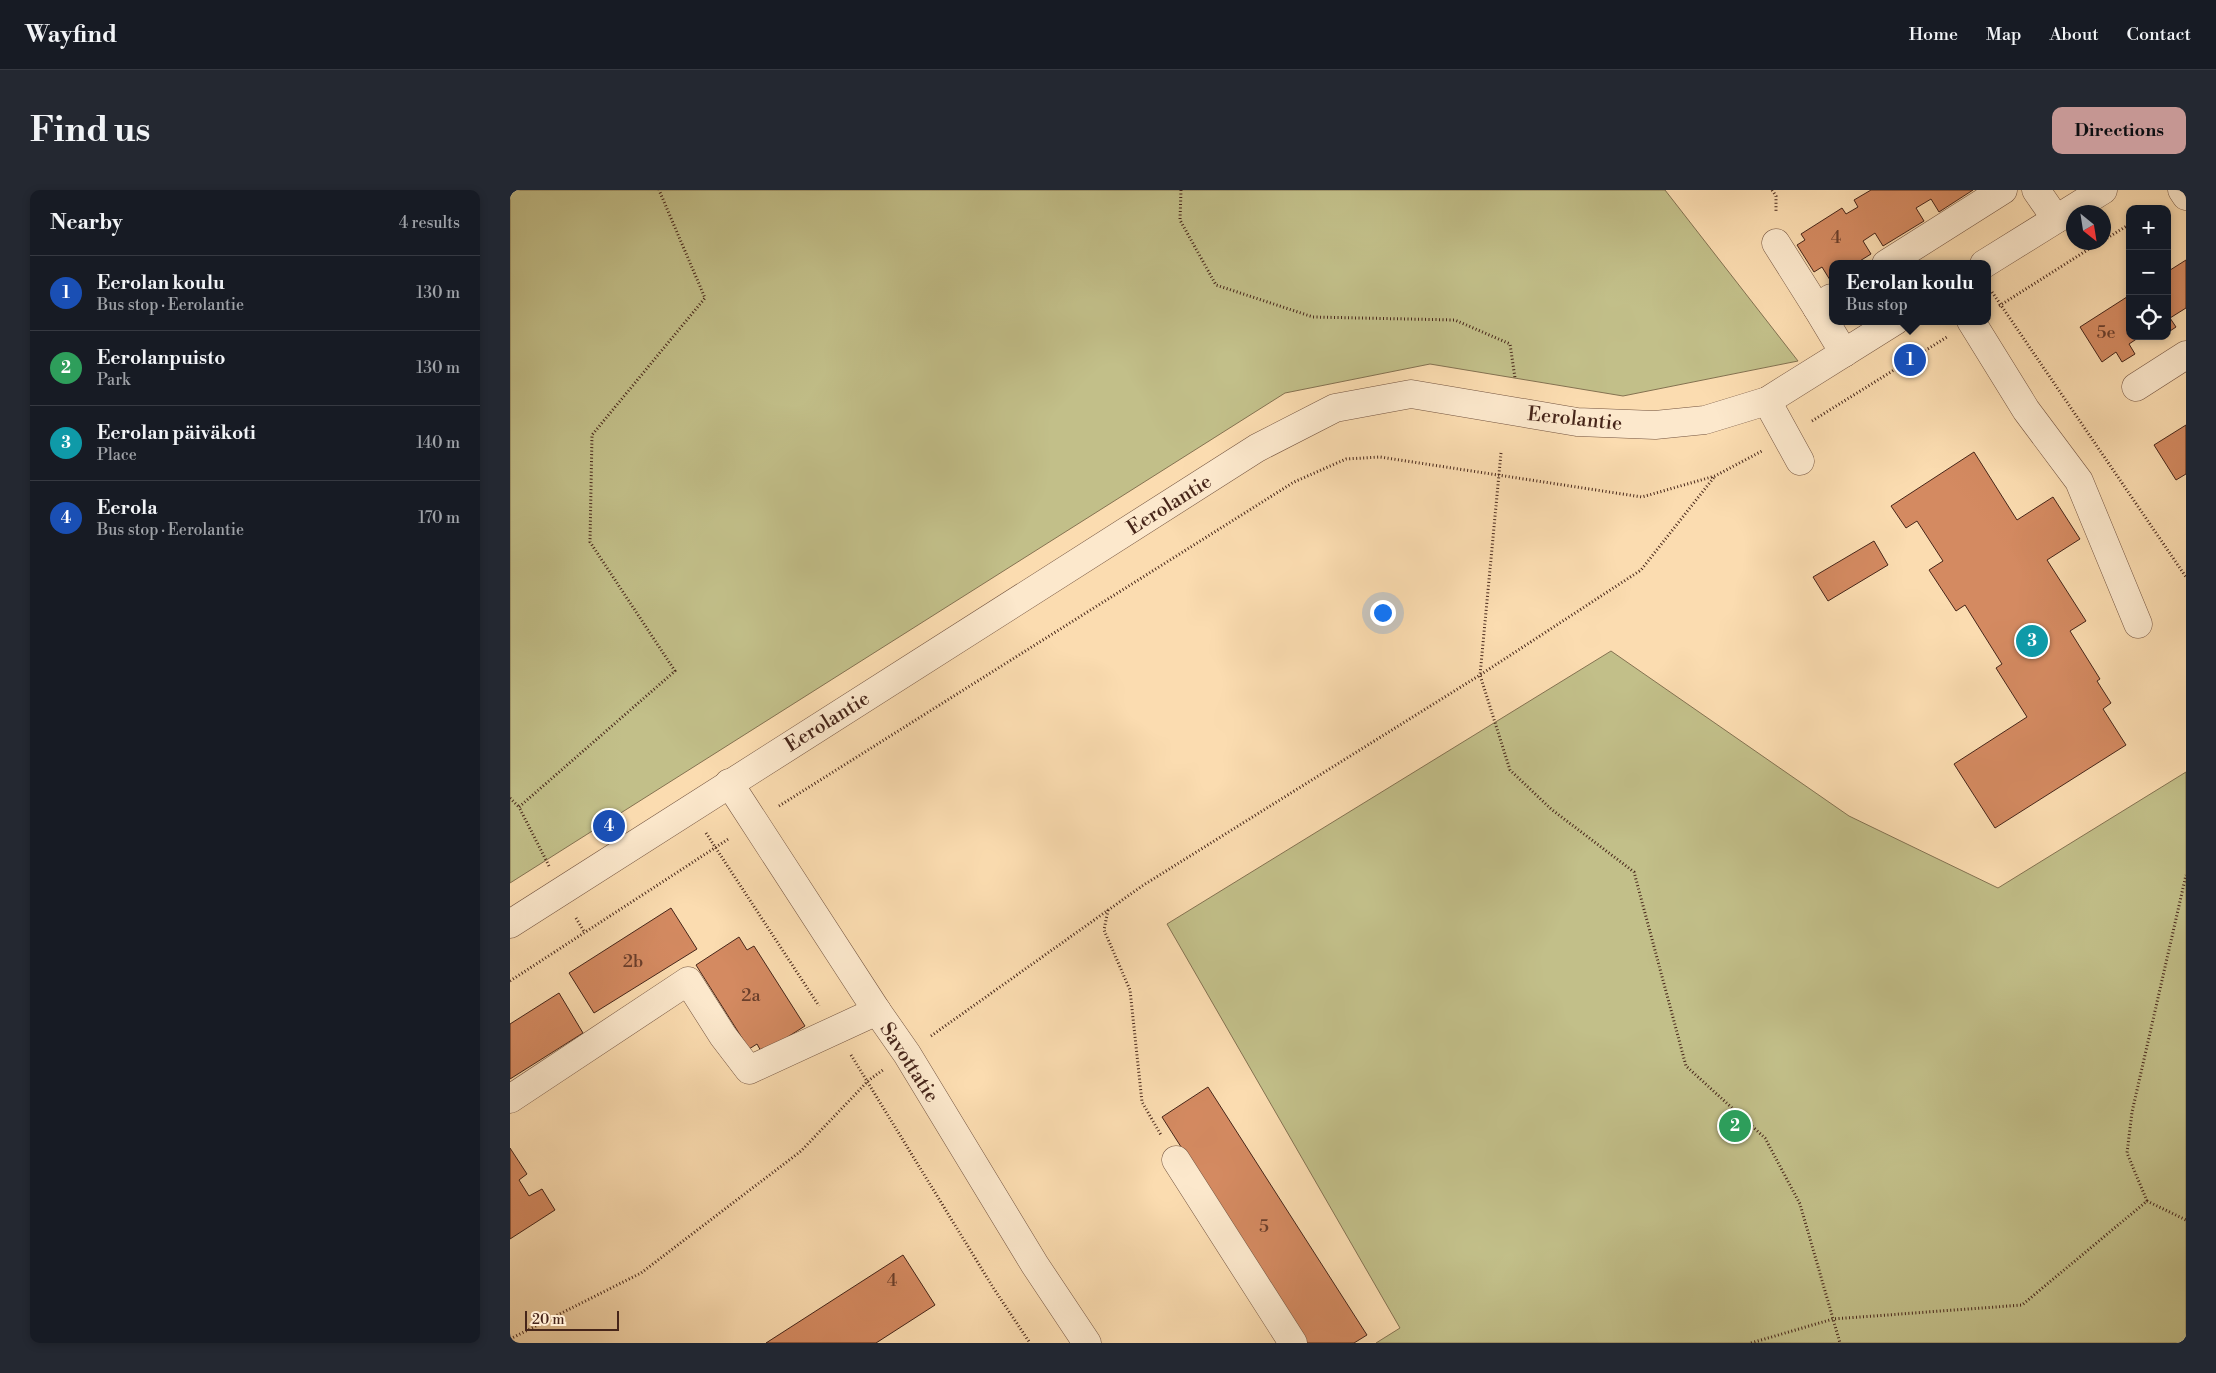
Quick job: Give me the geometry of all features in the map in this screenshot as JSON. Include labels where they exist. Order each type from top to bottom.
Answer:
[{"type":"street","points":[[1892,260],[2003,190]]},
{"type":"street","points":[[2036,190],[2056,219]]},
{"type":"street","points":[[1990,260],[2103,190]]},
{"type":"street","points":[[2182,190],[2186,196]]},
{"type":"street","points":[[1776,243],[1825,303]]},
{"type":"street","points":[[1833,325],[1844,353]]},
{"type":"street","name":"Eerolantie","points":[[510,924],[1257,448],[1335,408],[1412,394],[1577,422],[1655,425],[1705,420],[1767,401],[1888,325]]},
{"type":"street","points":[[1983,325],[2026,410],[2079,481],[2138,624]]},
{"type":"street","points":[[2136,387],[2186,355]]},
{"type":"street","points":[[1767,401],[1800,461]]},
{"type":"street","name":"Savottatie","points":[[729,783],[753,823],[907,1054],[1035,1265],[1087,1343]]},
{"type":"street","points":[[510,1099],[688,981],[723,1036],[749,1070],[877,1011]]},
{"type":"street","points":[[1176,1160],[1293,1343]]},
{"type":"path","points":[[519,807],[674,671],[590,542],[592,435],[705,298],[659,190]]},
{"type":"path","points":[[1181,190],[1180,220],[1216,285],[1313,317],[1455,320],[1510,344],[1515,378]]},
{"type":"path","points":[[2111,236],[2126,226]]},
{"type":"path","points":[[1991,310],[2087,250]]},
{"type":"path","points":[[1991,289],[2186,577]]},
{"type":"path","points":[[510,981],[715,847],[1294,482],[1346,458],[1380,457],[1642,497],[1715,476],[1786,437],[1966,325]]},
{"type":"path","points":[[1501,452],[1480,675],[1510,770],[1551,810],[1634,872],[1686,1066],[1765,1138],[1800,1204],[1840,1343]]},
{"type":"path","points":[[510,1339],[641,1273],[800,1151],[869,1080],[1108,910],[1480,675],[1641,570],[1715,476]]},
{"type":"path","points":[[510,798],[519,807],[561,891],[585,933]]},
{"type":"path","points":[[715,847],[834,1030],[869,1080],[994,1289],[1030,1343]]},
{"type":"path","points":[[2186,875],[2131,1121],[2127,1153],[2147,1201],[2186,1220]]},
{"type":"path","points":[[1108,910],[1104,930],[1130,990],[1142,1102],[1176,1160]]},
{"type":"path","points":[[1752,1343],[1832,1319],[2022,1306],[2147,1201]]},
{"type":"shaded area","points":[[510,190],[1665,190],[1798,361],[1623,396],[1430,364],[1285,393],[510,883]]},
{"type":"shaded area","points":[[1611,651],[1849,816],[1998,888],[2186,772],[2186,1343],[1376,1343],[1400,1328],[1167,924]]},
{"type":"building","points":[[1871,190],[1973,190],[1939,212],[1931,199],[1916,208],[1924,221],[1883,246],[1875,233],[1863,241],[1871,254],[1861,260],[1829,260],[1829,278],[1822,267],[1814,272],[1797,245],[1805,240],[1801,234],[1842,208],[1846,214],[1858,207],[1854,200]]},
{"type":"building","points":[[2186,260],[2186,308],[2171,317],[2171,295],[2171,269]]},
{"type":"building","points":[[2126,298],[2126,340],[2135,340],[2129,344],[2135,354],[2122,362],[2116,352],[2102,362],[2080,327]]},
{"type":"building","points":[[2171,320],[2176,327],[2171,330]]},
{"type":"building","points":[[2186,425],[2186,474],[2176,480],[2154,445]]},
{"type":"building","points":[[1974,452],[2017,520],[2053,497],[2080,539],[2047,560],[2086,621],[2070,631],[2100,679],[2097,681],[2111,703],[2103,709],[2126,745],[1995,828],[1954,764],[2027,717],[1996,668],[2002,664],[1965,605],[1956,611],[1929,570],[1943,561],[1917,521],[1906,528],[1891,506]]},
{"type":"building","points":[[1874,541],[1888,565],[1828,601],[1813,577]]},
{"type":"building","points":[[671,908],[697,949],[594,1013],[569,973]]},
{"type":"building","points":[[739,937],[747,950],[754,946],[805,1026],[762,1053],[757,1044],[749,1049],[696,965]]},
{"type":"building","points":[[559,993],[583,1033],[510,1079],[510,1024]]},
{"type":"building","points":[[1208,1087],[1367,1335],[1354,1343],[1306,1343],[1162,1117]]},
{"type":"building","points":[[510,1148],[527,1174],[519,1180],[529,1196],[542,1189],[555,1210],[510,1239]]},
{"type":"building","points":[[903,1255],[935,1305],[876,1343],[766,1343]]},
{"type":"place","name":"Eerolan koulu","points":[[1910,360]]},
{"type":"place","name":"Eerolan päiväkoti","points":[[2032,641]]},
{"type":"place","name":"Eerola","points":[[609,826]]},
{"type":"place","name":"Eerolanpuisto","points":[[1735,1126]]}]
